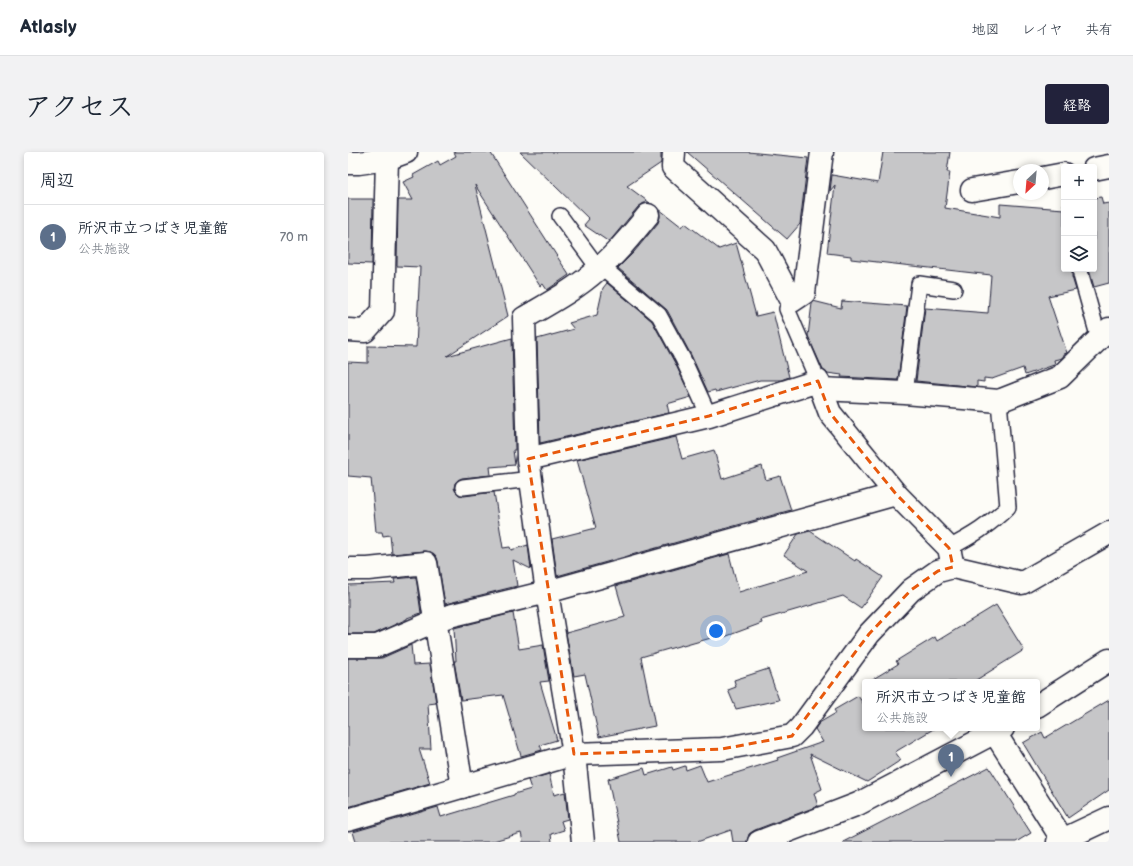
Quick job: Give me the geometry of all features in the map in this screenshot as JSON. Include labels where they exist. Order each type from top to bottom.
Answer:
[{"type":"street","points":[[674,152],[673,167],[765,250],[792,301],[804,293],[822,152]]},
{"type":"street","points":[[348,163],[359,163],[397,156],[383,311],[365,331],[348,330]]},
{"type":"street","points":[[1097,168],[1109,166]]},
{"type":"street","points":[[1049,177],[1061,175]]},
{"type":"street","points":[[972,190],[1013,183]]},
{"type":"street","points":[[583,842],[574,754],[547,592],[529,469],[524,318],[567,293],[600,268],[648,215]]},
{"type":"street","points":[[529,469],[819,385],[999,401],[1060,377],[1104,334]]},
{"type":"street","points":[[819,385],[830,414],[951,558],[1022,583],[1109,533]]},
{"type":"street","points":[[348,646],[377,646],[449,616],[547,592],[896,494]]},
{"type":"street","points":[[348,820],[574,754],[722,749],[792,736],[801,727],[869,634],[911,590],[938,571],[951,558]]},
{"type":"street","points":[[348,569],[368,569],[426,563],[462,787]]},
{"type":"street","points":[[1040,704],[1109,660]]},
{"type":"street","points":[[759,842],[858,804],[997,731]]},
{"type":"street","points":[[1000,731],[1062,841],[1109,818]]},
{"type":"lane","points":[[560,216],[600,268],[659,315],[683,359],[709,416]]},
{"type":"lane","points":[[1081,275],[1104,334]]},
{"type":"lane","points":[[904,393],[919,284],[954,290]]},
{"type":"lane","points":[[792,301],[787,309],[819,385]]},
{"type":"lane","points":[[951,558],[970,538],[996,520],[1008,507],[999,401]]},
{"type":"lane","points":[[463,487],[529,469]]},
{"type":"highlighted area","points":[[818,381],[830,413],[896,494],[949,548],[953,567],[938,571],[911,590],[869,634],[792,736],[722,749],[574,754],[528,459],[709,416]]},
{"type":"building","points":[[454,152],[490,152],[569,275],[547,290],[543,284],[540,286],[475,185],[508,316],[447,356],[512,338],[515,450],[513,450],[515,465],[490,467],[491,475],[462,478],[455,483],[454,488],[459,495],[464,496],[494,492],[503,548],[510,547],[511,550],[528,545],[531,569],[513,560],[517,586],[445,604],[436,556],[431,552],[425,551],[392,554],[390,535],[383,536],[382,532],[376,532],[371,478],[348,476],[348,362],[368,363],[368,346],[416,347],[420,267],[397,266],[398,200],[413,200],[403,182],[414,177],[413,175],[438,161],[440,165],[456,156]]},
{"type":"building","points":[[520,152],[661,152],[661,163],[627,186],[650,203],[644,203],[638,207],[609,242],[584,225],[589,219]]},
{"type":"building","points":[[687,152],[748,152],[808,158],[800,224],[787,239]]},
{"type":"building","points":[[883,152],[950,152],[947,172],[950,172],[945,208],[1000,217],[1000,204],[1061,209],[1061,272],[1072,272],[1076,290],[1048,296],[1067,353],[1064,354],[1062,358],[1054,360],[1054,365],[1025,375],[1023,368],[992,379],[984,378],[984,382],[977,381],[977,387],[916,381],[925,308],[988,313],[991,275],[851,259],[851,256],[827,253],[835,185],[830,191],[832,175],[878,183]]},
{"type":"building","points":[[1101,197],[1103,204],[1109,203],[1109,283],[1094,287],[1090,272],[1097,272],[1097,198]]},
{"type":"building","points":[[348,199],[373,199],[372,264],[348,263]]},
{"type":"building","points":[[659,209],[682,227],[685,223],[719,249],[736,243],[756,316],[773,312],[789,377],[781,380],[760,380],[716,392],[715,390],[708,392],[691,355],[667,310],[618,268],[634,252],[658,223],[660,217]]},
{"type":"building","points":[[607,283],[652,321],[675,363],[691,397],[667,404],[669,413],[540,443],[537,339],[574,329],[569,323],[597,315],[603,288]]},
{"type":"building","points":[[813,301],[841,308],[842,301],[907,306],[898,380],[841,377],[842,375],[827,373],[823,370],[808,336]]},
{"type":"building","points":[[676,437],[682,459],[714,450],[722,479],[762,466],[766,480],[780,476],[791,510],[557,576],[552,539],[596,528],[577,460]]},
{"type":"building","points":[[810,531],[855,561],[856,559],[883,577],[861,608],[843,596],[761,620],[762,623],[719,639],[718,636],[641,657],[655,726],[599,737],[585,674],[574,676],[566,633],[625,617],[616,586],[729,554],[739,592],[808,571],[784,555],[798,534]]},
{"type":"building","points":[[416,577],[421,613],[374,634],[348,634],[348,585],[395,583],[394,579]]},
{"type":"building","points":[[996,605],[1024,650],[978,679],[873,679],[898,664],[896,661],[935,637],[937,641]]},
{"type":"building","points":[[513,613],[519,649],[543,645],[549,681],[540,682],[557,740],[540,745],[542,750],[521,756],[503,695],[461,700],[454,661],[456,661],[454,628]]},
{"type":"building","points":[[411,645],[413,665],[430,664],[436,703],[428,704],[431,749],[419,749],[430,783],[348,807],[348,658],[382,658]]},
{"type":"building","points":[[768,669],[779,700],[736,709],[728,690],[736,687],[734,680]]},
{"type":"building","points":[[858,696],[862,702],[862,731],[930,731],[895,752],[901,760],[867,782],[810,754],[822,789],[814,793],[818,806],[755,830],[749,834],[747,842],[733,842],[731,830],[697,842],[621,842],[608,779],[644,768],[646,775],[672,767],[673,770],[685,766],[686,770],[700,765],[707,782],[778,760],[777,758],[823,742],[815,729],[819,723],[836,713],[834,710]]},
{"type":"building","points":[[1109,700],[1109,790],[1068,818],[1023,743],[1042,732],[1045,738]]},
{"type":"building","points":[[989,767],[1031,833],[1016,842],[843,842]]},
{"type":"building","points":[[549,774],[554,795],[565,792],[568,819],[561,821],[564,830],[551,834],[552,842],[523,842],[521,833],[490,842],[356,842],[353,832],[438,807],[441,817],[531,789],[528,780]]},
{"type":"place","name":"所沢市立つばき児童館","points":[[951,777]]}]
